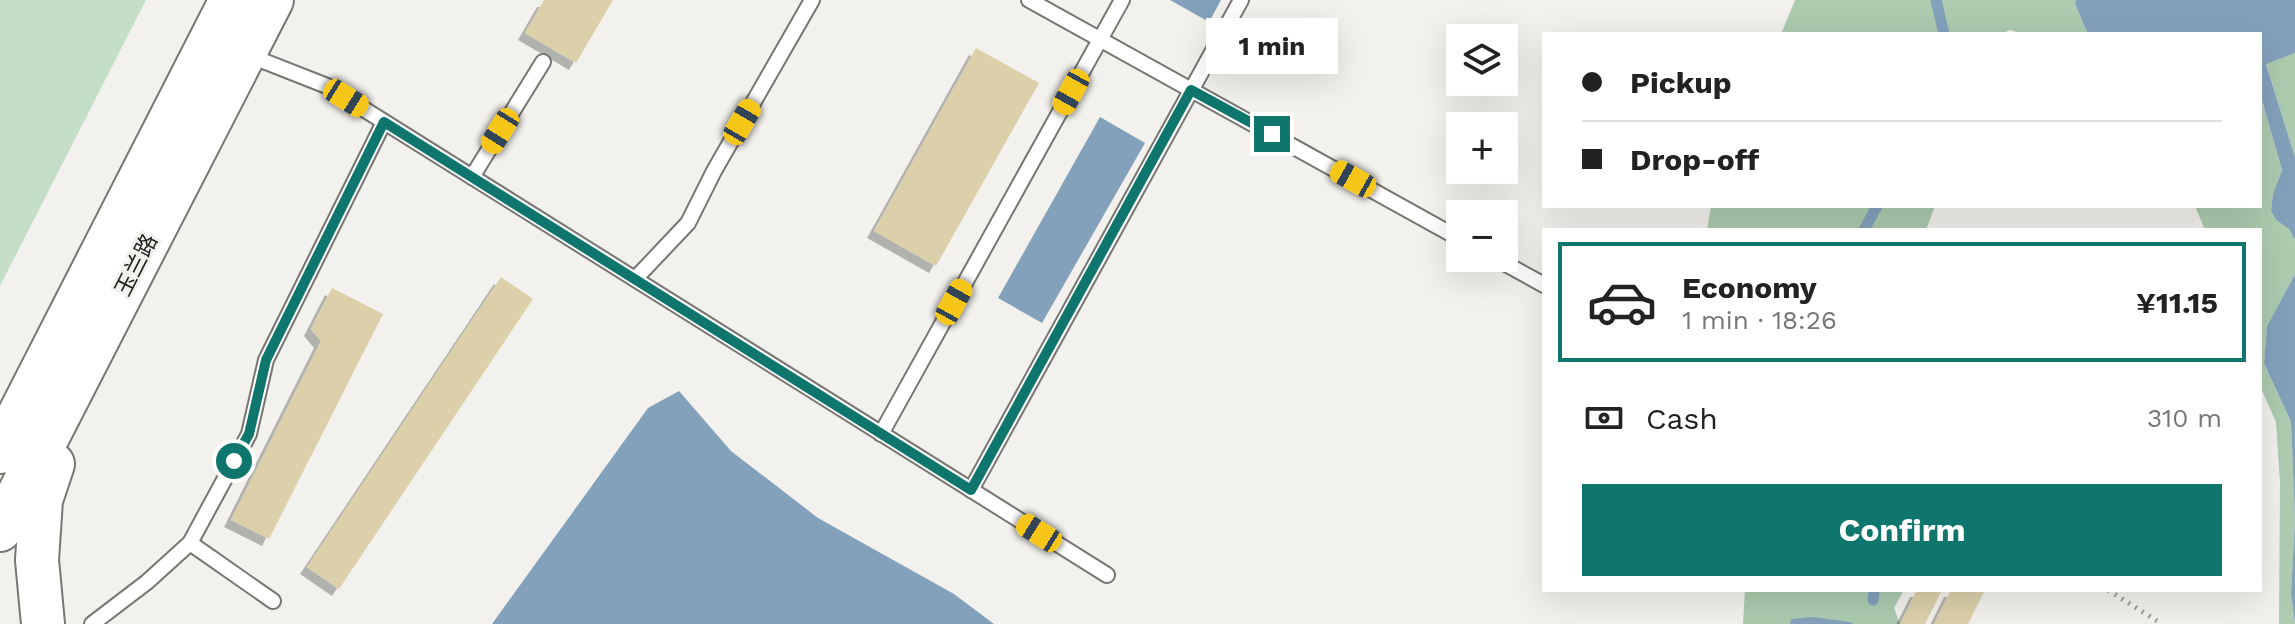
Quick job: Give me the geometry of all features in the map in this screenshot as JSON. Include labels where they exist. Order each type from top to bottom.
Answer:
[{"type":"street","name":"玉兰路","points":[[227,47],[231,0]]},
{"type":"street","name":"玉兰路","points":[[0,530],[76,343],[227,47],[272,0]]},
{"type":"street","name":"玉兰路","points":[[0,452],[76,343]]},
{"type":"street","points":[[0,418],[76,343]]},
{"type":"street","points":[[43,624],[37,560],[41,500],[76,343]]},
{"type":"lane","points":[[635,279],[688,223],[714,171],[812,0]]},
{"type":"lane","points":[[1029,0],[1446,231]]},
{"type":"lane","points":[[881,434],[1122,0]]},
{"type":"lane","points":[[971,490],[1241,0]]},
{"type":"lane","points":[[227,47],[327,86],[1107,575]]},
{"type":"lane","points":[[472,177],[543,62]]},
{"type":"lane","points":[[92,624],[147,582],[190,543],[249,434],[266,360],[384,122]]},
{"type":"lane","points":[[1518,271],[1542,284]]},
{"type":"lane","points":[[190,543],[273,601]]},
{"type":"path","points":[[2111,592],[2162,624]]},
{"type":"green space","points":[[0,0],[146,0],[0,286]]},
{"type":"green space","points":[[1795,0],[2076,0],[2087,32],[2010,30],[1782,32]]},
{"type":"green space","points":[[2295,53],[2295,157],[2266,63]]},
{"type":"green space","points":[[2262,100],[2282,170],[2273,194],[2271,211],[2276,220],[2289,228],[2295,240],[2295,274],[2267,326],[2264,363],[2291,422],[2295,519],[2291,594],[2295,624],[2279,624],[2280,482],[2276,422],[2262,390],[2262,228],[2204,228],[2196,208],[2262,208]]},
{"type":"green space","points":[[1711,208],[1934,208],[1927,228],[1707,228]]},
{"type":"green space","points":[[1745,592],[1903,592],[1894,608],[1900,624],[1743,624]]},
{"type":"water","points":[[1170,0],[1221,0],[1209,22]]},
{"type":"water","points":[[2076,0],[2295,0],[2295,53],[2266,64],[2295,157],[2295,240],[2271,211],[2273,194],[2282,170],[2262,100],[2262,32],[2087,32]]},
{"type":"water","points":[[1100,117],[1145,143],[1042,323],[998,298]]},
{"type":"water","points":[[2295,274],[2295,519],[2291,422],[2264,363],[2267,326]]},
{"type":"water","points":[[679,391],[731,451],[818,518],[954,594],[994,624],[492,624],[648,408]]},
{"type":"water","points":[[2295,519],[2295,624],[2291,594]]},
{"type":"water","points":[[1812,617],[1854,624],[1790,624],[1791,619]]},
{"type":"building","points":[[544,0],[613,0],[576,63],[525,33]]},
{"type":"building","points":[[976,48],[1039,83],[936,266],[874,231]]},
{"type":"building","points":[[501,277],[533,299],[339,589],[307,567]]},
{"type":"building","points":[[332,288],[383,314],[269,539],[231,520],[321,341],[311,329]]},
{"type":"building","points":[[1916,592],[1941,592],[1925,624],[1900,624]]},
{"type":"building","points":[[1950,592],[1984,592],[1968,624],[1934,624]]},
{"type":"waterway","points":[[1936,0],[1944,32]]},
{"type":"waterway","points":[[1865,228],[1876,208]]},
{"type":"waterway","points":[[1873,600],[1874,592]]},
{"type":"route","points":[[234,461],[249,434],[266,360],[384,122],[971,490],[1191,90],[1272,134]]}]
